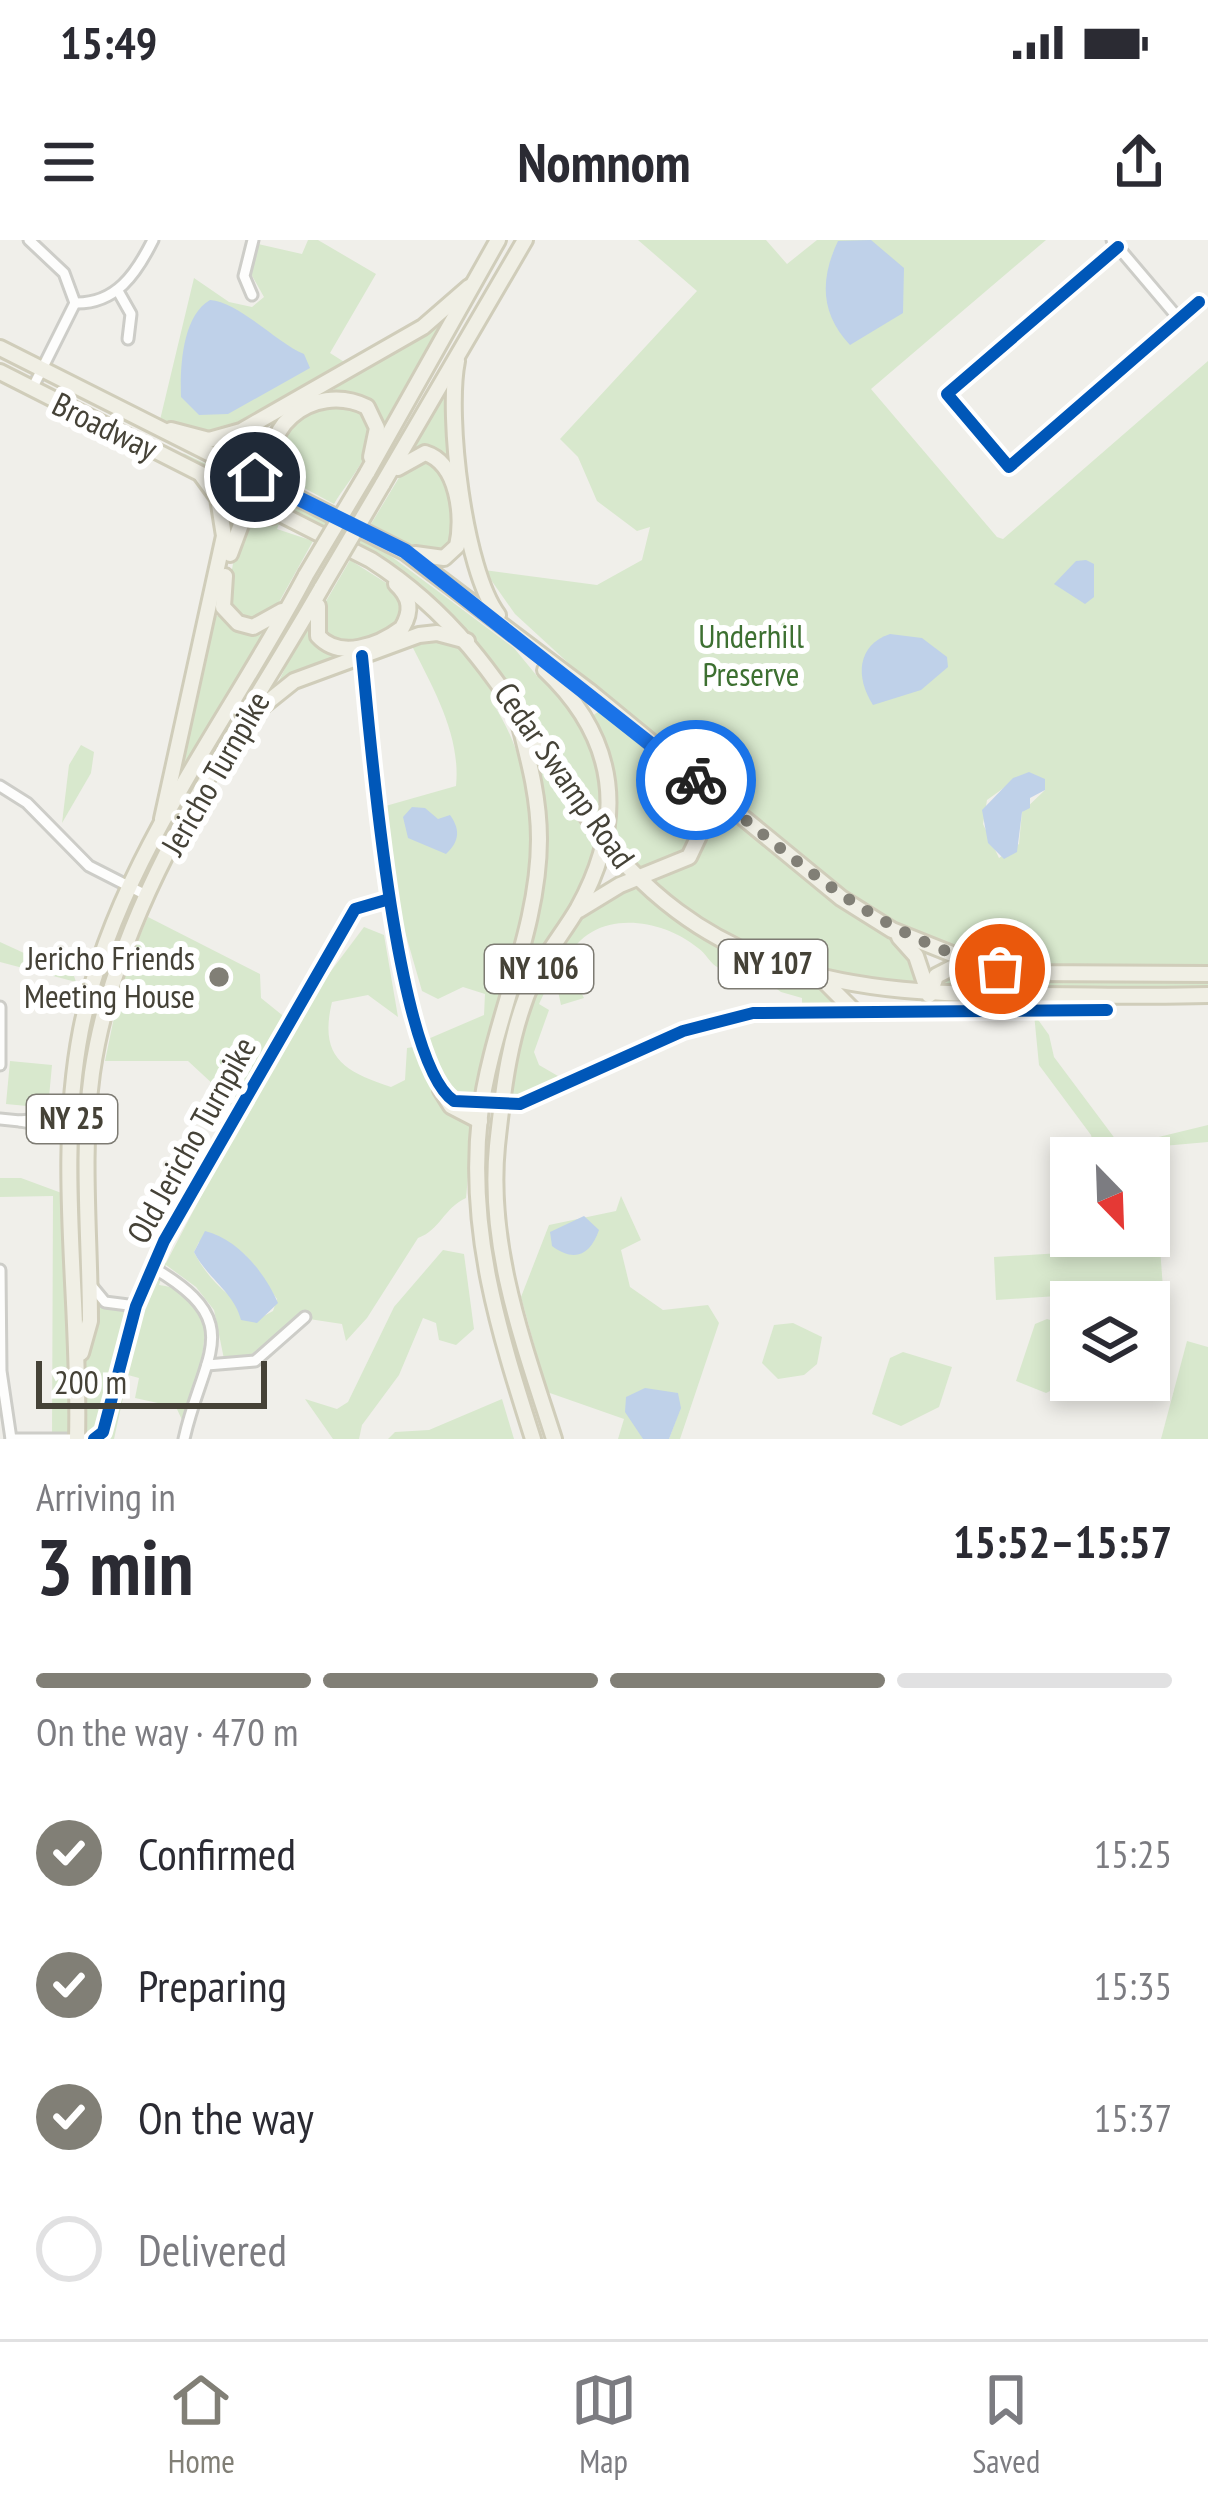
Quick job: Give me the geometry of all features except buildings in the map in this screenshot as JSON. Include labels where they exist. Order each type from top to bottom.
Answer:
[{"type":"main road","name":"Jericho Turnpike","points":[[83,1439],[72,1324],[71,1138],[93,981],[130,886],[498,240]]},
{"type":"main road","name":"Jericho Turnpike","points":[[79,1360],[90,1321],[92,1078],[117,961],[146,895],[525,240]]},
{"type":"main road","points":[[158,430],[209,440],[241,431],[423,327],[469,287]]},
{"type":"main road","name":"NY 106","points":[[0,348],[345,519],[502,634],[570,694],[591,723],[604,763],[605,842],[575,913],[542,964],[520,1014],[502,1107],[495,1194],[512,1303],[554,1439]]},
{"type":"main road","points":[[457,361],[450,398],[476,571],[493,609],[513,633]]},
{"type":"main road","name":"NY 106","points":[[0,371],[32,389]]},
{"type":"main road","name":"Broadway","points":[[32,389],[370,560]]},
{"type":"main road","points":[[280,489],[268,455],[277,434],[298,412],[333,399],[355,400],[374,416],[368,473]]},
{"type":"main road","points":[[382,484],[406,459],[425,453],[451,474],[458,546],[436,559],[405,551]]},
{"type":"main road","points":[[159,833],[224,536],[218,498],[200,472]]},
{"type":"main road","points":[[281,517],[249,516],[240,522],[221,600],[230,617],[253,628],[290,604]]},
{"type":"main road","name":"Cedar Swamp Road","points":[[345,519],[405,551],[842,898],[892,930],[967,960],[1048,975],[1208,974]]},
{"type":"main road","points":[[322,587],[315,629],[332,648],[349,650],[395,634],[409,617],[407,595],[370,560]]},
{"type":"main road","name":"Cedar Swamp Road","points":[[370,560],[421,592],[467,640],[605,842],[640,879],[721,939],[775,965],[815,976],[929,995],[1208,995]]},
{"type":"main road","points":[[243,725],[272,695],[294,681],[437,632],[467,640]]},
{"type":"main road","name":"NY 106","points":[[517,711],[537,796],[538,868],[481,1113],[479,1243],[533,1439]]},
{"type":"main road","points":[[575,913],[597,896],[677,865],[697,847],[706,821],[699,782]]},
{"type":"main road","points":[[892,930],[916,956],[929,995]]},
{"type":"main road","points":[[929,995],[936,976],[967,960]]},
{"type":"main road","points":[[815,976],[834,987],[855,1012]]},
{"type":"main road","points":[[441,1090],[451,1106],[481,1113]]},
{"type":"main road","points":[[519,1396],[538,1389]]},
{"type":"street","points":[[29,240],[64,273],[75,303],[32,389]]},
{"type":"street","points":[[75,303],[96,302],[118,291],[153,240]]},
{"type":"street","points":[[252,295],[244,276],[253,240]]},
{"type":"street","points":[[1179,319],[1115,243],[946,394],[1009,466],[1199,302]]},
{"type":"street","points":[[118,291],[131,314],[128,339]]},
{"type":"street","points":[[362,656],[386,900],[441,1090]]},
{"type":"street","points":[[0,786],[27,803],[84,862],[146,895]]},
{"type":"street","name":"Old Jericho Turnpike","points":[[83,1439],[103,1432],[136,1306],[196,1177],[355,909],[386,900]]},
{"type":"street","points":[[929,995],[930,1016]]},
{"type":"street","points":[[1026,1015],[1045,995]]},
{"type":"street","points":[[0,1007],[0,1065]]},
{"type":"street","points":[[481,1113],[717,1021],[772,1010],[930,1016],[1107,1010]]},
{"type":"street","points":[[0,1119],[57,1117],[73,1106]]},
{"type":"street","points":[[20,1120],[57,1128],[71,1138]]},
{"type":"street","points":[[152,1267],[192,1290],[204,1305],[212,1329],[207,1365],[184,1439]]},
{"type":"street","points":[[0,1270],[1,1371],[11,1439],[83,1439]]},
{"type":"street","points":[[90,1283],[105,1302],[136,1306]]},
{"type":"street","points":[[207,1365],[255,1361],[305,1317]]},
{"type":"green space","points":[[308,240],[318,240],[376,274],[330,353],[349,365],[224,433],[193,433],[160,420],[194,278],[229,302],[252,307],[264,297],[251,274],[258,244],[302,254]]},
{"type":"green space","name":"Underhill Preserve","points":[[638,240],[766,240],[787,264],[817,240],[1046,240],[871,389],[1003,539],[1208,361],[1208,968],[1039,969],[940,946],[873,913],[626,716],[515,614],[484,570],[597,585],[642,560],[650,527],[637,531],[597,501],[578,457],[560,439],[697,291]],"holes":[[[1005,787],[1045,790],[1022,812],[1019,844],[999,858],[983,824],[987,800]]]},
{"type":"green space","points":[[442,322],[383,433],[369,405],[337,395],[332,386]]},
{"type":"green space","points":[[449,383],[456,472],[441,455],[410,448]]},
{"type":"green space","points":[[335,405],[367,412],[371,436],[363,460],[334,504],[278,474],[276,448],[297,419]]},
{"type":"green space","points":[[269,420],[263,440],[264,474],[200,442],[228,442]]},
{"type":"green space","points":[[183,453],[376,545],[514,648],[537,676],[542,671],[571,704],[589,741],[603,825],[587,809],[497,669],[443,606],[378,554],[243,490]]},
{"type":"green space","points":[[417,459],[434,461],[450,493],[455,530],[450,552],[426,552],[371,524],[403,471]]},
{"type":"green space","points":[[267,519],[279,524],[277,529],[313,541],[273,613],[265,620],[242,621],[226,601],[239,532]]},
{"type":"green space","points":[[350,560],[402,593],[404,617],[369,640],[326,642],[318,615]]},
{"type":"green space","points":[[212,616],[223,616],[237,630],[265,635],[173,797]]},
{"type":"green space","points":[[309,619],[326,653],[347,657],[274,691]]},
{"type":"green space","points":[[434,637],[465,652],[497,700],[494,705],[516,751],[528,798],[531,847],[518,945],[478,1091],[465,1100],[444,1087],[428,1039],[484,1015],[485,994],[463,987],[438,999],[422,991],[397,904],[382,807],[456,786],[450,731],[412,646]]},
{"type":"green space","points":[[601,710],[662,758],[700,805],[701,823],[687,854],[640,874],[609,840],[610,769],[592,716]]},
{"type":"green space","points":[[531,744],[600,842],[577,895],[533,966],[493,1098],[494,1071],[539,850],[541,815]]},
{"type":"green space","points":[[81,745],[94,752],[91,773],[62,823],[69,765]]},
{"type":"green space","points":[[708,796],[903,949],[922,991],[847,976],[778,955],[712,924],[649,881],[698,851],[708,827]]},
{"type":"green space","points":[[633,889],[647,891],[696,926],[814,976],[853,1011],[802,1009],[802,998],[719,968],[698,948],[664,929],[645,924],[608,925],[577,945],[566,962],[584,998],[561,1005],[554,972],[539,1004],[549,1010],[534,1052],[539,1065],[558,1076],[558,1083],[514,1101],[508,1096],[526,1022],[558,946],[591,910]]},
{"type":"green space","points":[[148,917],[260,974],[261,998],[287,1019],[268,1067],[286,1031],[364,927],[384,935],[398,1017],[368,995],[332,1002],[332,1048],[359,1075],[391,1087],[405,1080],[407,1048],[420,1046],[440,1098],[473,1123],[466,1198],[418,1238],[367,1318],[346,1341],[342,1324],[296,1317],[246,1359],[224,1359],[214,1310],[196,1287],[166,1265],[159,1285],[182,1291],[196,1304],[203,1320],[201,1361],[183,1422],[176,1407],[135,1398],[139,1378],[128,1375],[114,1439],[52,1439],[53,1196],[0,1197],[0,1178],[21,1178],[67,1195],[78,1357],[91,1282],[105,1301],[136,1305],[156,1257],[166,1263],[263,1078],[226,1114],[215,1086],[188,1061],[105,1061],[123,974]],"holes":[[[199,1242],[245,1255],[277,1299],[273,1311],[262,1317],[223,1290],[194,1252]]]},
{"type":"green space","points":[[0,942],[74,976],[76,982],[0,962]]},
{"type":"green space","points":[[959,967],[1028,981],[1208,980],[1208,988],[938,990],[939,976]]},
{"type":"green space","points":[[1034,1014],[1049,1035],[1054,1057],[1114,1137],[1091,1137],[1039,1065]]},
{"type":"green space","points":[[10,1061],[52,1065],[48,1108],[6,1104]]},
{"type":"green space","points":[[1208,1125],[1208,1142],[1170,1145],[1170,1137],[1159,1137]]},
{"type":"green space","points":[[621,1196],[641,1240],[621,1250],[630,1287],[663,1310],[708,1305],[719,1323],[680,1439],[669,1439],[677,1417],[632,1416],[643,1439],[618,1439],[624,1419],[547,1392],[521,1297],[549,1225],[616,1211]]},
{"type":"green space","points":[[443,1250],[464,1254],[474,1329],[456,1345],[439,1340],[436,1323],[423,1318],[399,1375],[362,1425],[359,1439],[333,1439],[305,1399],[337,1409],[348,1402],[394,1307]]},
{"type":"green space","points":[[994,1257],[1161,1257],[1162,1281],[1050,1281],[1050,1296],[996,1300]]},
{"type":"green space","points":[[1050,1320],[1050,1391],[1046,1393],[1016,1381],[1035,1324]]},
{"type":"green space","points":[[793,1323],[822,1337],[817,1364],[804,1375],[778,1379],[762,1363],[774,1325]]},
{"type":"green space","points":[[1187,1341],[1208,1347],[1208,1439],[1161,1439]]},
{"type":"green space","points":[[903,1352],[952,1367],[939,1407],[901,1426],[872,1414],[890,1358]]},
{"type":"green space","points":[[502,1399],[514,1439],[388,1439],[395,1432],[429,1430]]},
{"type":"water","points":[[871,240],[904,268],[903,313],[850,345],[828,308],[828,269],[838,241]]},
{"type":"water","points":[[210,300],[233,308],[304,354],[310,368],[228,414],[199,415],[181,397],[182,358],[188,330]]},
{"type":"water","points":[[1076,561],[1094,564],[1094,597],[1085,604],[1054,584]]},
{"type":"water","points":[[890,634],[922,638],[947,657],[948,667],[921,690],[873,705],[863,684],[862,663],[871,646]]},
{"type":"water","points":[[1029,772],[1045,779],[1045,790],[1030,798],[1030,808],[1022,812],[1017,852],[1004,859],[988,843],[982,810],[1013,778]]},
{"type":"water","points":[[412,807],[425,808],[438,819],[450,815],[457,836],[446,854],[408,838],[403,817]]},
{"type":"water","points":[[584,1216],[599,1230],[587,1250],[575,1255],[552,1246],[550,1232]]},
{"type":"water","points":[[205,1231],[239,1249],[272,1292],[278,1303],[257,1323],[241,1320],[233,1301],[194,1252]]},
{"type":"water","points":[[645,1388],[678,1393],[681,1408],[669,1439],[643,1439],[625,1412],[626,1397]]},
{"type":"cycle path","points":[[1118,247],[947,394],[1009,467],[1199,302]]},
{"type":"cycle path","points":[[362,656],[379,821],[401,964],[433,1074],[454,1101],[520,1104],[683,1031],[753,1013],[1107,1010]]},
{"type":"cycle path","points":[[94,1439],[103,1432],[136,1306],[164,1241],[355,909],[386,900]]},
{"type":"way so far","points":[[696,780],[842,898],[892,930],[1000,969]]},
{"type":"place","name":"Jericho Friends Meeting House","points":[[219,977]]},
{"type":"route","points":[[255,477],[405,551],[589,691],[696,780]]}]
